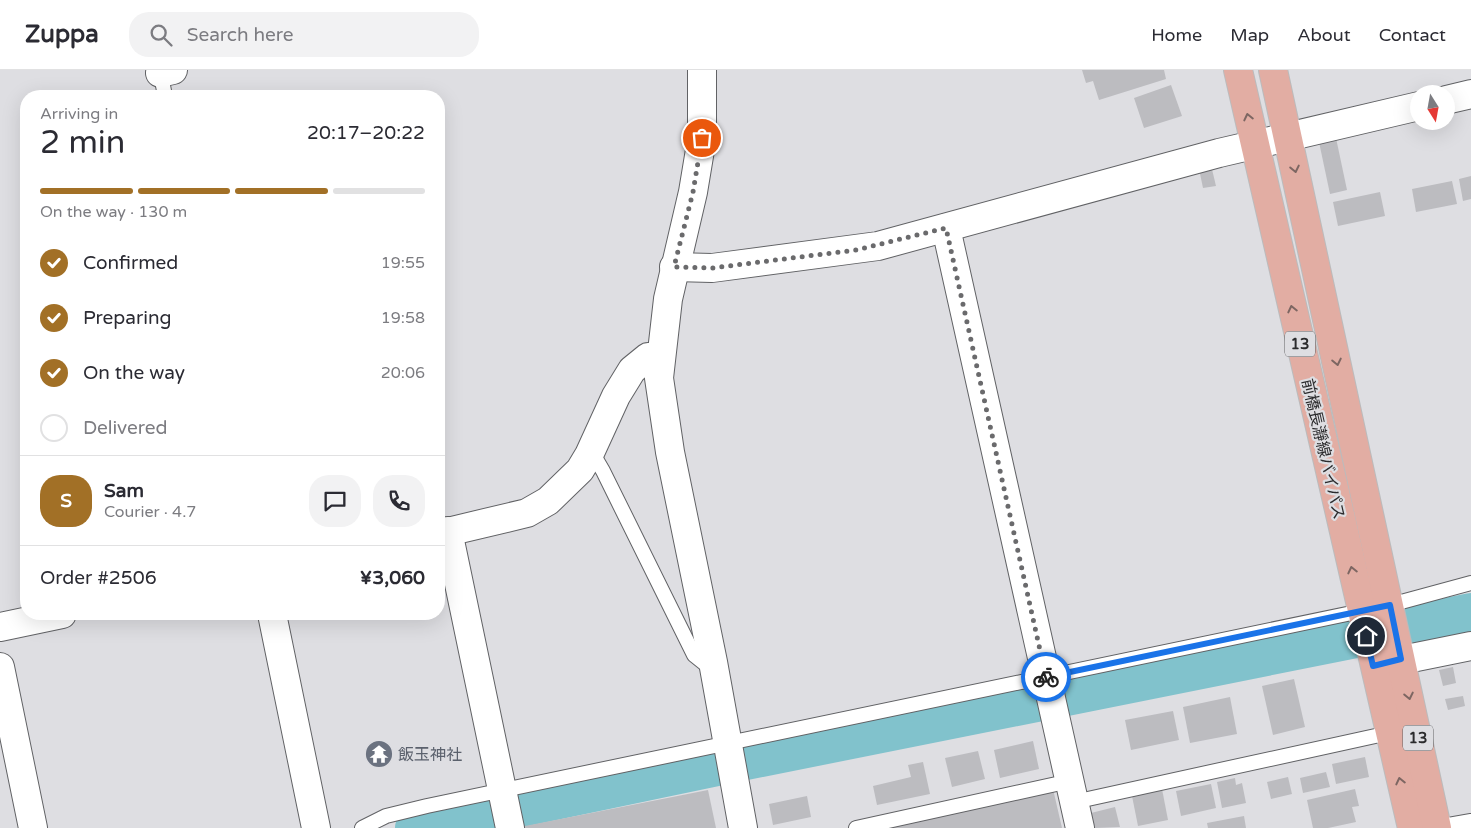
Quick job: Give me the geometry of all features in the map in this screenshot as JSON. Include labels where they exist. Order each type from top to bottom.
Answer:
[{"type":"main road","name":"前橋長瀞線バイパス","points":[[1238,70],[1412,828]]},
{"type":"main road","name":"前橋長瀞線バイパス","points":[[1273,70],[1437,828]]},
{"type":"street","points":[[702,70],[702,138],[693,192],[674,267],[660,358],[659,378],[665,426],[713,662],[743,828]]},
{"type":"street","points":[[1455,98],[1471,94]]},
{"type":"street","points":[[674,267],[712,268],[856,250],[946,228],[1255,145],[1410,108]]},
{"type":"street","points":[[946,228],[1080,828]]},
{"type":"street","points":[[445,532],[510,518],[540,508],[565,487],[589,456],[616,396],[632,370],[648,357],[660,358]]},
{"type":"street","points":[[445,536],[510,827]]},
{"type":"street","points":[[0,627],[33,620]]},
{"type":"street","points":[[273,620],[316,828]]},
{"type":"street","points":[[1372,660],[1400,654],[1471,646]]},
{"type":"street","points":[[0,667],[33,828]]},
{"type":"lane","points":[[589,456],[596,459],[603,471],[694,655],[704,663],[713,662]]},
{"type":"lane","points":[[362,828],[386,816],[503,795],[728,745],[1047,681],[1390,608],[1471,583]]},
{"type":"lane","points":[[856,828],[1072,792],[1390,734]]},
{"type":"lane","points":[[1437,828],[1471,821]]},
{"type":"building","points":[[1082,70],[1164,70],[1166,79],[1099,100],[1093,81],[1086,83]]},
{"type":"building","points":[[1171,85],[1182,116],[1144,128],[1134,98]]},
{"type":"building","points":[[1336,138],[1347,190],[1330,194],[1319,142]]},
{"type":"building","points":[[1210,161],[1216,186],[1203,188],[1198,164]]},
{"type":"building","points":[[1471,176],[1471,199],[1463,201],[1459,179]]},
{"type":"building","points":[[1452,181],[1457,204],[1416,212],[1412,189]]},
{"type":"building","points":[[1380,192],[1385,216],[1338,226],[1333,202]]},
{"type":"building","points":[[1453,667],[1456,683],[1443,686],[1439,670]]},
{"type":"building","points":[[1294,679],[1305,727],[1273,735],[1262,686]]},
{"type":"building","points":[[1463,696],[1465,706],[1448,710],[1445,699]]},
{"type":"building","points":[[1230,697],[1237,734],[1190,743],[1183,707]]},
{"type":"building","points":[[1173,711],[1179,740],[1131,750],[1125,720]]},
{"type":"building","points":[[1033,741],[1039,769],[1000,778],[994,750]]},
{"type":"building","points":[[978,751],[985,779],[952,787],[945,758]]},
{"type":"building","points":[[1365,757],[1369,777],[1336,784],[1332,764]]},
{"type":"building","points":[[923,762],[930,794],[877,805],[873,786],[911,777],[908,765]]},
{"type":"building","points":[[1326,772],[1330,787],[1303,793],[1300,778]]},
{"type":"building","points":[[1288,777],[1292,794],[1271,799],[1267,782]]},
{"type":"building","points":[[1235,778],[1236,785],[1242,783],[1246,803],[1222,808],[1217,782]]},
{"type":"building","points":[[1211,784],[1216,808],[1181,816],[1176,791]]},
{"type":"building","points":[[1053,789],[1062,828],[892,828],[892,827]]},
{"type":"building","points":[[1162,789],[1168,820],[1138,826],[1132,796]]},
{"type":"building","points":[[1355,789],[1359,806],[1352,807],[1356,822],[1328,828],[1313,828],[1307,800]]},
{"type":"building","points":[[708,790],[716,828],[525,828],[525,826]]},
{"type":"building","points":[[807,796],[811,817],[773,825],[769,804]]},
{"type":"building","points":[[1115,807],[1120,827],[1095,828],[1091,813]]},
{"type":"building","points":[[1244,816],[1246,828],[1208,828],[1207,823]]},
{"type":"waterway","points":[[416,828],[746,759],[1471,614]]},
{"type":"way so far","points":[[702,138],[693,192],[674,267],[712,268],[856,250],[946,228],[1046,677]]},
{"type":"place","name":"飯玉神社","points":[[379,754]]},
{"type":"route","points":[[1046,677],[1390,605],[1401,659],[1373,666],[1366,636]]}]
